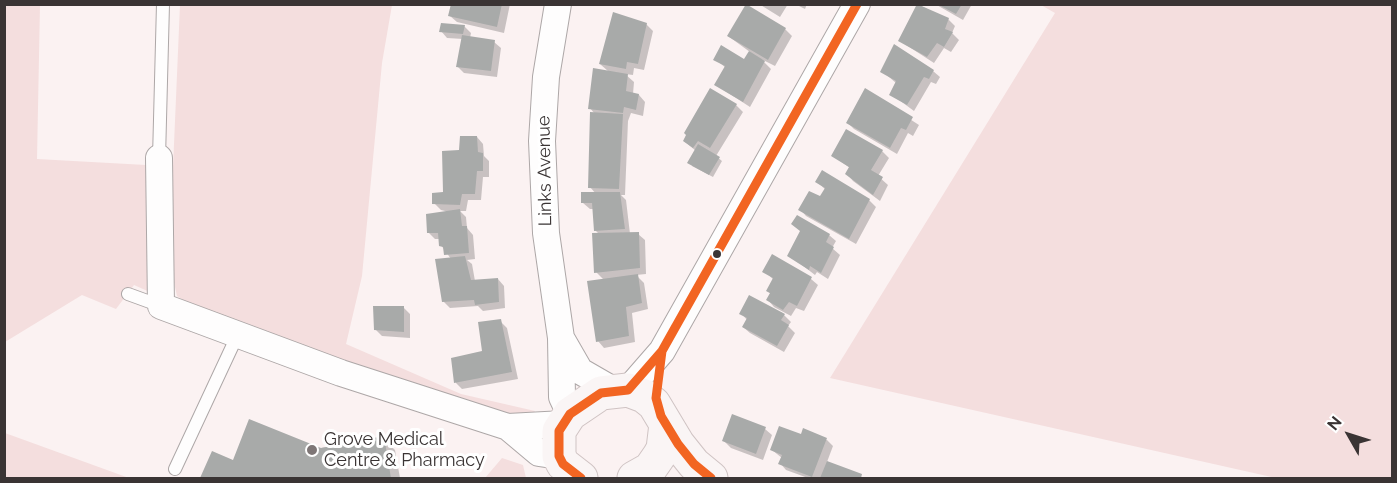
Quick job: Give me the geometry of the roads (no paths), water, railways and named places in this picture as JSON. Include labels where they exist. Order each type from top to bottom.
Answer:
[{"type":"main road","points":[[564,469],[557,437],[567,419],[601,393],[621,390],[645,396],[654,404],[694,464],[711,478]]},
{"type":"main road","points":[[634,478],[650,469],[663,449],[664,420]]},
{"type":"street","name":"Links Avenue","points":[[558,4],[546,77],[542,141],[546,233],[561,338],[562,397],[567,419]]},
{"type":"street","points":[[621,390],[662,351],[856,4]]},
{"type":"street","points":[[159,158],[161,306],[341,373],[508,427],[539,453],[564,469]]},
{"type":"street","name":"Links Avenue","points":[[561,338],[580,371],[621,390]]},
{"type":"street","points":[[662,351],[656,399],[664,420]]},
{"type":"street","points":[[508,427],[567,419]]},
{"type":"lane","points":[[159,158],[163,4]]},
{"type":"lane","points":[[128,294],[161,306]]},
{"type":"lane","points":[[175,469],[238,334]]},
{"type":"place","name":"Grove Medical Centre & Pharmacy","points":[[312,450]]}]
